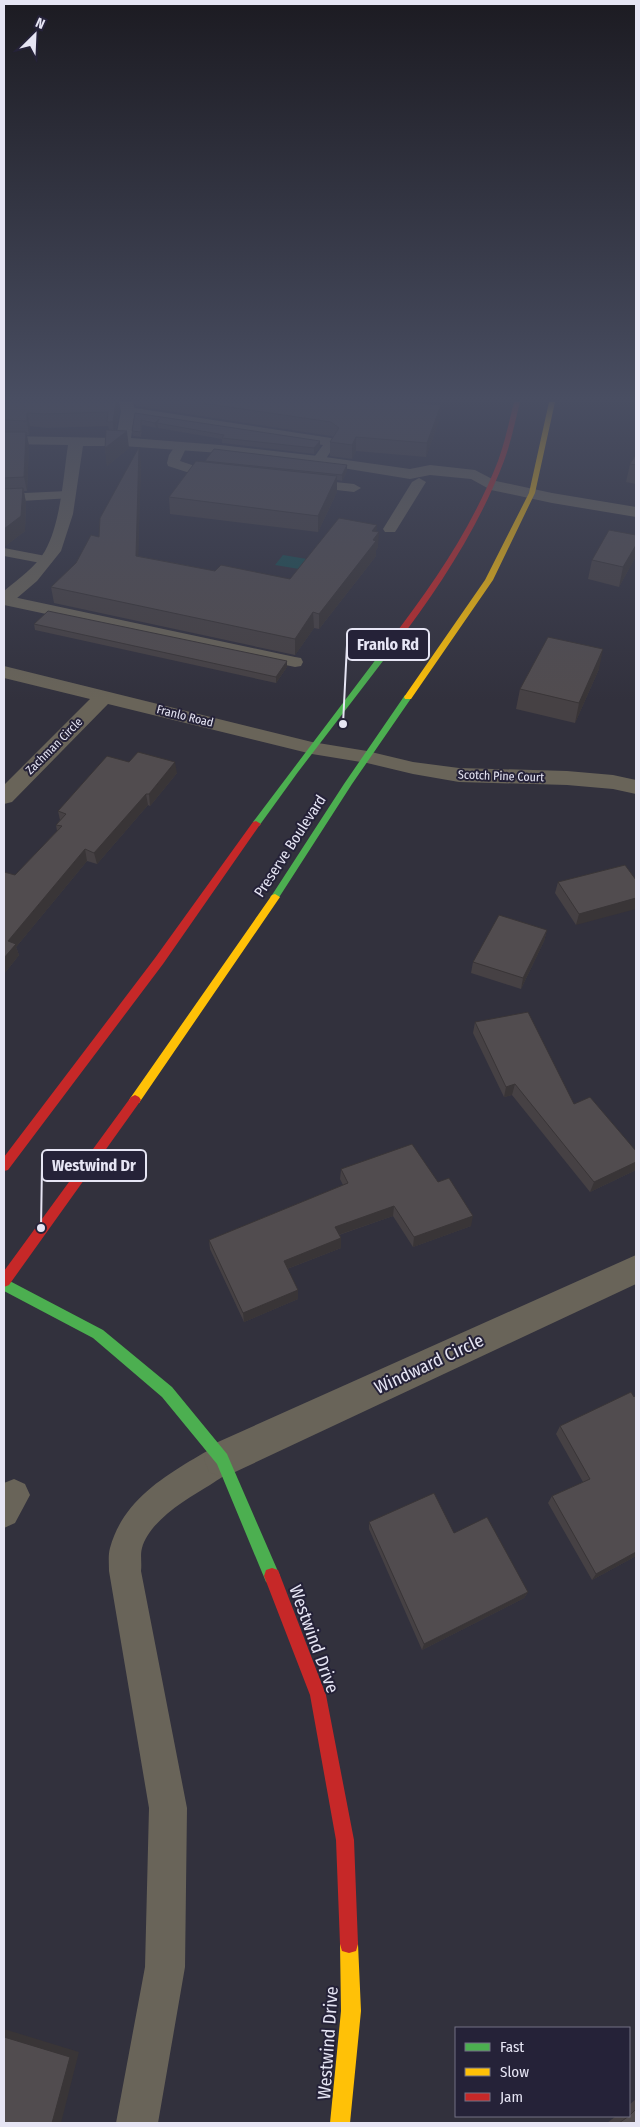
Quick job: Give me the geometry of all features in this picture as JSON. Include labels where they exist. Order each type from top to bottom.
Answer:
[{"type":"street","points":[[4,600],[36,572],[54,550],[60,534],[66,501]]},
{"type":"street","points":[[4,1166],[159,961],[312,748],[426,601],[459,549],[483,501]]},
{"type":"street","name":"Preserve Boulevard","points":[[4,1282],[242,947],[367,757],[489,580],[528,501]]},
{"type":"street","points":[[577,501],[636,512]]},
{"type":"street","name":"Franlo Road","points":[[4,672],[312,748],[367,757]]},
{"type":"street","name":"Zachman Circle","points":[[4,797],[104,696]]},
{"type":"street","name":"Scotch Pine Court","points":[[367,757],[413,768],[459,775],[568,778],[613,782],[636,787]]},
{"type":"street","name":"Windward Circle","points":[[222,1459],[636,1269]]},
{"type":"street","name":"Westwind Drive","points":[[4,1282],[98,1334],[167,1392],[222,1459],[273,1578],[318,1695],[345,1840],[351,2011],[340,2123]]},
{"type":"lane","points":[[390,529],[404,501]]},
{"type":"lane","points":[[4,552],[46,560]]},
{"type":"lane","points":[[4,600],[295,662]]},
{"type":"lane","points":[[137,2123],[165,1967],[168,1808],[126,1571],[126,1548],[134,1526],[148,1509],[222,1459]]},
{"type":"shaded area","points":[[283,555],[325,562],[317,572],[275,565]]},
{"type":"building","points":[[4,501],[22,501],[21,516],[4,529]]},
{"type":"building","points":[[109,501],[138,501],[136,556],[215,571],[221,565],[290,579],[339,518],[377,525],[372,531],[379,532],[373,540],[376,541],[319,614],[313,612],[295,639],[51,587],[76,563],[91,535],[99,537],[100,518]]},
{"type":"building","points":[[202,501],[325,501],[318,516]]},
{"type":"building","points":[[609,530],[636,535],[636,545],[623,567],[592,560]]},
{"type":"building","points":[[48,611],[287,661],[276,677],[34,624]]},
{"type":"building","points":[[548,637],[603,649],[579,703],[520,689]]},
{"type":"building","points":[[138,752],[175,762],[149,794],[146,794],[94,853],[85,849],[8,941],[16,944],[4,958],[4,872],[15,875],[62,826],[56,825],[66,814],[58,811],[107,756],[129,762]]},
{"type":"building","points":[[625,865],[636,880],[636,898],[579,914],[558,882]]},
{"type":"building","points":[[499,915],[547,930],[523,978],[473,962]]},
{"type":"building","points":[[528,1012],[574,1104],[590,1097],[636,1151],[636,1162],[594,1182],[515,1084],[506,1087],[475,1022]]},
{"type":"building","points":[[412,1144],[438,1182],[449,1178],[473,1216],[414,1237],[394,1206],[335,1227],[341,1238],[284,1261],[298,1290],[243,1313],[209,1240],[348,1183],[341,1169]]},
{"type":"building","points":[[631,1392],[634,1397],[636,1395],[636,1552],[596,1574],[552,1496],[590,1479],[560,1426]]},
{"type":"building","points":[[434,1493],[454,1533],[487,1517],[528,1592],[424,1644],[369,1522]]},
{"type":"building","points":[[4,2037],[70,2057],[52,2123],[4,2123]]},
{"type":"building","points":[[636,2109],[636,2123],[619,2123],[630,2117]]},
{"type":"traffic: fast","points":[[256,824],[392,644]]},
{"type":"traffic: fast","points":[[275,897],[348,784],[408,697]]},
{"type":"traffic: fast","points":[[4,1284],[98,1334],[167,1392],[222,1459],[272,1576]]},
{"type":"traffic: slow","points":[[408,697],[489,580],[528,501]]},
{"type":"traffic: slow","points":[[135,1100],[275,897]]},
{"type":"traffic: slow","points":[[340,2123],[351,2011],[349,1944]]},
{"type":"traffic: jam","points":[[392,644],[439,579],[467,534],[483,501]]},
{"type":"traffic: jam","points":[[4,1166],[159,961],[256,824]]},
{"type":"traffic: jam","points":[[4,1281],[135,1100]]},
{"type":"traffic: jam","points":[[272,1576],[318,1695],[345,1840],[349,1944]]},
{"type":"place","name":"Franlo Rd","points":[[343,724]]},
{"type":"place","name":"Westwind Dr","points":[[41,1228]]}]
